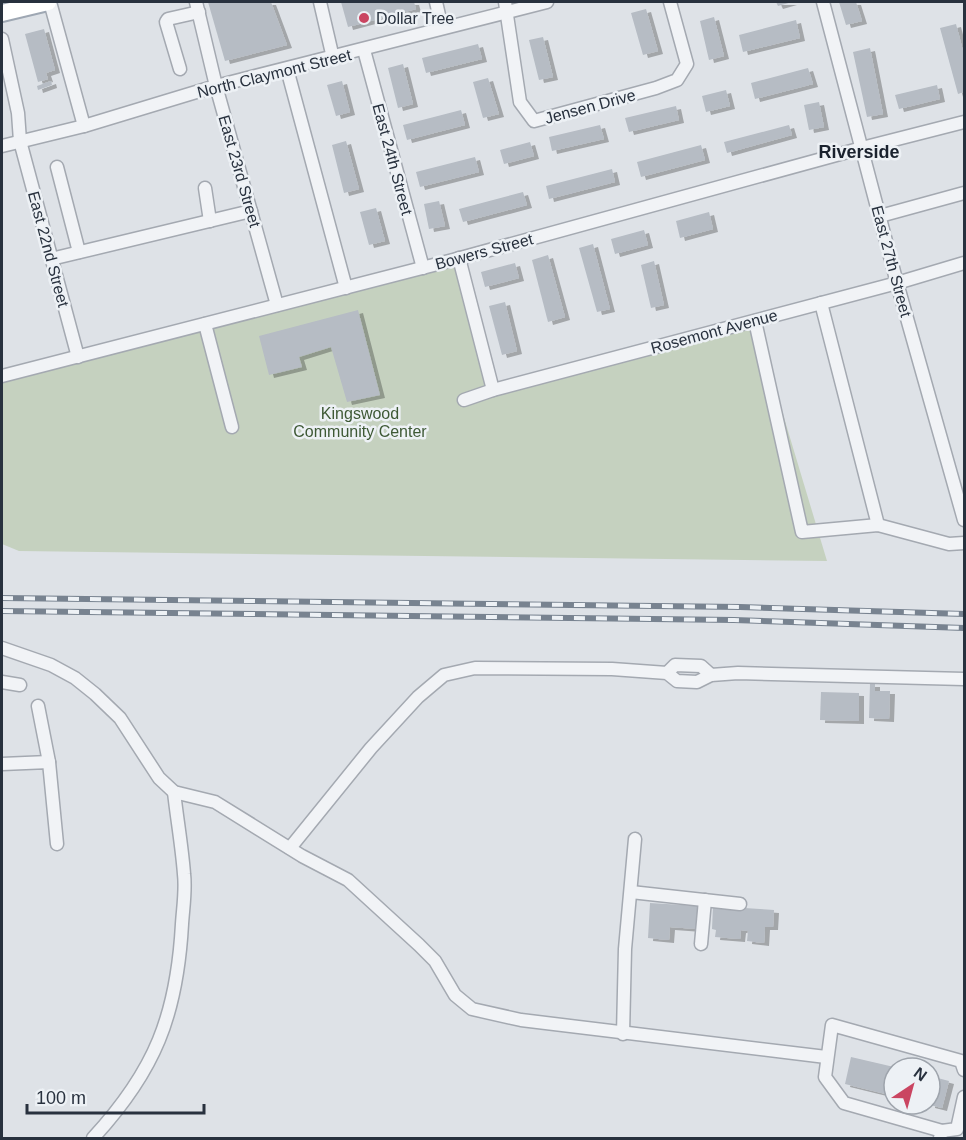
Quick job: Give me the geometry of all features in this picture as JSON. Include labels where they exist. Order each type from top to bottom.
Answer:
[{"type":"main road","points":[[2,3],[7,2]]},
{"type":"main road","points":[[2,13],[49,2]]},
{"type":"street","points":[[49,2],[84,126]]},
{"type":"street","points":[[320,2],[333,58]]},
{"type":"street","points":[[436,2],[442,28]]},
{"type":"street","name":"North Claymont Street","points":[[2,146],[84,126],[216,86],[364,50],[442,28],[506,6],[547,2]]},
{"type":"street","name":"Jensen Drive","points":[[506,6],[520,102],[534,121],[656,88],[677,80],[687,64],[670,2]]},
{"type":"street","name":"East 27th Street","points":[[823,2],[897,283],[964,520]]},
{"type":"street","points":[[180,69],[166,22],[168,19],[197,7]]},
{"type":"street","name":"East 23rd Street","points":[[197,7],[216,86],[277,305]]},
{"type":"street","name":"East 22nd Street","points":[[2,39],[18,113],[20,141],[78,357]]},
{"type":"street","name":"East 24th Street","points":[[364,50],[423,268]]},
{"type":"street","points":[[288,69],[346,288]]},
{"type":"street","name":"Bowers Street","points":[[2,376],[423,268],[964,122]]},
{"type":"street","points":[[57,166],[79,252]]},
{"type":"street","points":[[205,188],[210,221]]},
{"type":"street","points":[[880,216],[964,193]]},
{"type":"street","points":[[51,259],[251,211]]},
{"type":"street","points":[[459,258],[493,390]]},
{"type":"street","name":"Rosemont Avenue","points":[[464,400],[493,390],[964,265]]},
{"type":"street","points":[[821,303],[878,525]]},
{"type":"street","points":[[755,321],[802,532],[878,525],[949,544],[964,543]]},
{"type":"street","points":[[205,324],[232,427]]},
{"type":"street","points":[[2,648],[51,665],[75,678],[107,704],[120,718],[159,778],[174,792],[215,802],[360,890],[435,962],[455,995],[472,1009],[521,1020],[623,1034],[826,1057]]},
{"type":"street","points":[[290,848],[371,748],[417,698],[444,675],[458,670],[501,667],[667,674],[675,665],[700,666],[711,675],[738,673],[964,679]]},
{"type":"street","points":[[2,682],[20,685]]},
{"type":"street","points":[[38,706],[50,762],[57,844]]},
{"type":"street","points":[[2,764],[50,762]]},
{"type":"street","points":[[93,1138],[147,1068],[173,995],[178,972],[184,875],[174,792]]},
{"type":"street","points":[[623,1034],[625,949],[635,839]]},
{"type":"street","points":[[631,892],[740,904]]},
{"type":"street","points":[[701,944],[705,900]]},
{"type":"street","points":[[964,1070],[961,1061],[832,1025],[825,1077],[844,1103],[941,1135],[957,1129],[964,1097]]},
{"type":"green space","name":"Kingswood Community Center","points":[[453,260],[490,391],[755,321],[827,561],[19,551],[2,544],[2,381]]},
{"type":"building","points":[[208,2],[271,2],[287,45],[225,61]]},
{"type":"building","name":"Dollar Tree","points":[[341,2],[414,2],[416,9],[348,27]]},
{"type":"building","points":[[776,2],[792,2],[778,6]]},
{"type":"building","points":[[839,2],[856,2],[862,21],[846,25]]},
{"type":"building","points":[[646,9],[658,51],[643,55],[631,13]]},
{"type":"building","points":[[714,17],[724,56],[709,60],[700,21]]},
{"type":"building","points":[[796,20],[800,38],[743,52],[739,35]]},
{"type":"building","points":[[956,24],[964,55],[964,92],[958,94],[940,28]]},
{"type":"building","points":[[44,29],[55,70],[46,73],[48,79],[38,82],[25,34]]},
{"type":"building","points":[[543,37],[553,77],[539,80],[529,40]]},
{"type":"building","points":[[478,44],[482,59],[426,73],[422,58]]},
{"type":"building","points":[[870,48],[883,114],[867,117],[853,52]]},
{"type":"building","points":[[403,64],[413,104],[398,108],[388,68]]},
{"type":"building","points":[[808,68],[813,84],[755,99],[751,83]]},
{"type":"building","points":[[488,78],[499,114],[483,118],[473,82]]},
{"type":"building","points":[[51,81],[52,85],[38,90],[37,86]]},
{"type":"building","points":[[342,81],[350,112],[336,116],[327,85]]},
{"type":"building","points":[[937,85],[940,99],[899,109],[895,95]]},
{"type":"building","points":[[726,90],[730,106],[706,112],[702,96]]},
{"type":"building","points":[[819,102],[824,127],[809,130],[804,105]]},
{"type":"building","points":[[676,106],[679,120],[629,132],[625,118]]},
{"type":"building","points":[[461,110],[465,125],[407,140],[403,125]]},
{"type":"building","points":[[600,125],[604,139],[552,151],[549,137]]},
{"type":"building","points":[[789,125],[792,135],[727,153],[724,142]]},
{"type":"building","points":[[346,141],[359,189],[344,193],[332,145]]},
{"type":"building","points":[[530,142],[534,156],[504,164],[500,150]]},
{"type":"building","points":[[701,145],[705,160],[641,177],[637,162]]},
{"type":"building","points":[[475,157],[479,172],[420,187],[416,172]]},
{"type":"building","points":[[612,169],[615,182],[549,199],[546,186]]},
{"type":"building","points":[[523,192],[527,205],[463,222],[459,209]]},
{"type":"building","points":[[439,201],[445,226],[429,229],[424,204]]},
{"type":"building","points":[[376,208],[385,241],[369,245],[360,212]]},
{"type":"building","points":[[709,212],[713,229],[680,238],[676,221]]},
{"type":"building","points":[[644,230],[648,245],[615,254],[611,239]]},
{"type":"building","points":[[593,244],[610,309],[597,312],[579,248]]},
{"type":"building","points":[[548,255],[565,317],[548,322],[532,260]]},
{"type":"building","points":[[654,261],[664,305],[651,308],[641,265]]},
{"type":"building","points":[[515,263],[519,278],[485,287],[481,272]]},
{"type":"building","points":[[505,302],[517,351],[502,355],[489,306]]},
{"type":"building","name":"Kingswood Community Center","points":[[358,310],[380,395],[347,402],[331,347],[299,357],[302,367],[269,375],[259,336]]},
{"type":"building","points":[[870,684],[875,684],[875,691],[890,691],[889,719],[869,718]]},
{"type":"building","points":[[821,692],[859,693],[859,721],[820,720]]},
{"type":"building","points":[[650,903],[699,906],[697,929],[670,927],[669,940],[648,938]]},
{"type":"building","points":[[713,906],[774,910],[773,927],[765,927],[764,943],[747,941],[748,931],[741,930],[740,939],[715,937],[716,930],[712,929]]},
{"type":"building","points":[[851,1057],[882,1064],[882,1093],[845,1084]]},
{"type":"building","points":[[942,1079],[949,1081],[942,1108]]},
{"type":"railway","points":[[2,598],[740,607],[964,614]]},
{"type":"railway","points":[[2,611],[734,620],[964,628]]},
{"type":"place","name":"Dollar Tree","points":[[364,18]]},
{"type":"district","name":"Riverside","points":[[859,152]]}]
